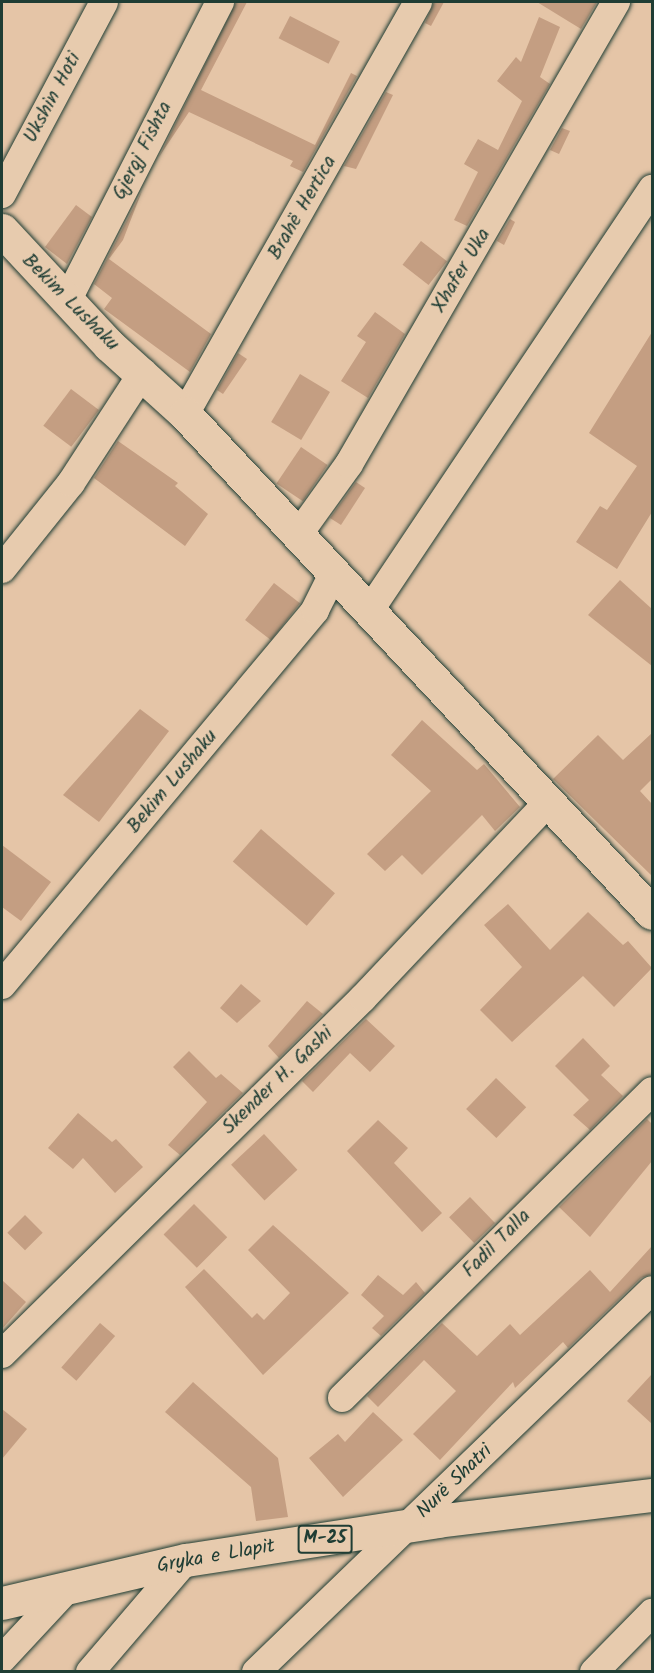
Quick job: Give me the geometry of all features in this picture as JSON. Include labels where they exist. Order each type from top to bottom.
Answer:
[{"type":"street","name":"Ukshin Hoti","points":[[2,194],[104,2]]},
{"type":"street","name":"Gjergj Fishta","points":[[67,301],[220,2]]},
{"type":"street","name":"Brahë Hertica","points":[[185,414],[418,2]]},
{"type":"street","name":"Xhafer Uka","points":[[298,535],[349,464],[616,2]]},
{"type":"street","points":[[370,610],[652,189]]},
{"type":"street","name":"Bekim Lushaku","points":[[2,230],[67,301],[185,414],[652,913]]},
{"type":"street","points":[[2,569],[71,483],[143,372]]},
{"type":"street","name":"Bekim Lushaku","points":[[2,985],[308,619],[334,572]]},
{"type":"street","name":"Skender H. Gashi","points":[[2,1354],[363,998],[549,801]]},
{"type":"street","name":"Fadil Talla","points":[[342,1398],[652,1091]]},
{"type":"street","name":"Nurë Shatri","points":[[256,1671],[423,1524],[652,1290]]},
{"type":"street","name":"Gryka e Llapit","points":[[2,1603],[186,1560],[423,1524],[652,1495]]},
{"type":"street","points":[[279,1671],[423,1524]]},
{"type":"street","points":[[90,1671],[186,1560]]},
{"type":"street","points":[[2,1659],[68,1588]]},
{"type":"street","points":[[594,1671],[652,1613]]},
{"type":"building","points":[[236,2],[247,2],[201,90],[315,145],[351,73],[357,76],[303,172],[290,166],[293,161],[189,112],[159,157]]},
{"type":"building","points":[[434,2],[444,2],[431,26],[425,23]]},
{"type":"building","points":[[537,2],[597,2],[581,29]]},
{"type":"building","points":[[290,16],[340,41],[329,64],[279,38]]},
{"type":"building","points":[[539,17],[560,27],[540,77],[550,84],[467,226],[454,220],[478,172],[464,164],[478,139],[498,150],[522,101],[497,81],[516,57],[521,62]]},
{"type":"building","points":[[386,92],[393,95],[356,169],[344,166]]},
{"type":"building","points":[[562,128],[570,131],[559,154],[550,150]]},
{"type":"building","points":[[142,191],[123,240],[109,259],[211,334],[190,372],[104,309],[112,298],[94,284]]},
{"type":"building","points":[[76,205],[92,217],[67,264],[45,247]]},
{"type":"building","points":[[510,219],[515,222],[504,245],[497,241]]},
{"type":"building","points":[[421,241],[447,261],[429,285],[403,265]]},
{"type":"building","points":[[375,312],[405,334],[368,398],[341,381],[366,342],[357,336]]},
{"type":"building","points":[[652,332],[652,512],[617,569],[576,542],[600,506],[607,510],[637,466],[589,433]]},
{"type":"building","points":[[238,353],[247,359],[223,394],[217,390]]},
{"type":"building","points":[[300,374],[330,392],[301,440],[271,422]]},
{"type":"building","points":[[71,389],[99,410],[71,447],[43,426]]},
{"type":"building","points":[[118,441],[178,483],[175,486],[208,514],[185,546],[94,478]]},
{"type":"building","points":[[301,447],[328,465],[303,501],[276,483]]},
{"type":"building","points":[[356,482],[365,488],[341,525],[330,518]]},
{"type":"building","points":[[620,580],[652,609],[652,666],[588,615]]},
{"type":"building","points":[[274,583],[300,603],[271,640],[245,620]]},
{"type":"building","points":[[140,709],[169,731],[99,822],[63,795]]},
{"type":"building","points":[[422,720],[477,770],[484,764],[520,807],[495,831],[482,815],[422,875],[402,855],[385,871],[367,854],[431,791],[391,755]]},
{"type":"building","points":[[652,733],[652,779],[640,791],[652,804],[652,876],[553,779],[598,735],[623,760]]},
{"type":"building","points":[[261,829],[335,893],[307,926],[233,861]]},
{"type":"building","points":[[2,845],[51,882],[21,921],[2,907]]},
{"type":"building","points":[[508,904],[550,950],[588,912],[623,945],[628,941],[652,968],[614,1007],[583,976],[512,1042],[480,1010],[522,967],[484,925]]},
{"type":"building","points":[[241,984],[261,1001],[237,1023],[220,1008]]},
{"type":"building","points":[[307,1001],[323,1014],[279,1058],[268,1046]]},
{"type":"building","points":[[366,1019],[395,1046],[370,1072],[350,1053],[313,1092],[302,1081]]},
{"type":"building","points":[[583,1038],[610,1066],[601,1075],[623,1096],[590,1130],[573,1115],[589,1100],[555,1066]]},
{"type":"building","points":[[189,1051],[216,1078],[221,1074],[243,1093],[180,1155],[168,1145],[207,1102],[173,1067]]},
{"type":"building","points":[[496,1078],[526,1107],[496,1138],[466,1109]]},
{"type":"building","points":[[78,1113],[112,1142],[116,1139],[143,1167],[115,1193],[83,1158],[73,1169],[48,1148]]},
{"type":"building","points":[[647,1119],[652,1124],[652,1161],[590,1237],[559,1207]]},
{"type":"building","points":[[378,1120],[408,1148],[394,1163],[442,1213],[422,1232],[347,1151]]},
{"type":"building","points":[[264,1134],[297,1170],[265,1201],[231,1165]]},
{"type":"building","points":[[470,1197],[495,1223],[474,1243],[449,1217]]},
{"type":"building","points":[[194,1204],[227,1237],[197,1268],[164,1234]]},
{"type":"building","points":[[25,1215],[43,1233],[25,1250],[7,1233]]},
{"type":"building","points":[[273,1225],[349,1293],[263,1375],[185,1287],[204,1269],[252,1318],[257,1313],[264,1320],[290,1293],[248,1250]]},
{"type":"building","points":[[652,1246],[652,1274],[641,1278],[568,1348],[563,1342],[515,1388],[513,1382],[440,1460],[413,1434],[456,1391],[424,1360],[378,1407],[367,1396],[442,1323],[477,1356],[510,1324],[520,1335],[590,1270],[610,1292]]},
{"type":"building","points":[[378,1275],[403,1295],[416,1282],[425,1293],[381,1336],[372,1328],[384,1316],[361,1295]]},
{"type":"building","points":[[2,1280],[26,1302],[2,1329]]},
{"type":"building","points":[[100,1323],[115,1336],[76,1381],[61,1368]]},
{"type":"building","points":[[652,1374],[652,1424],[627,1401]]},
{"type":"building","points":[[193,1382],[278,1458],[288,1517],[256,1521],[251,1487],[165,1412]]},
{"type":"building","points":[[2,1409],[27,1429],[2,1459]]},
{"type":"building","points":[[373,1412],[403,1440],[343,1497],[309,1458],[338,1434],[345,1442]]}]
